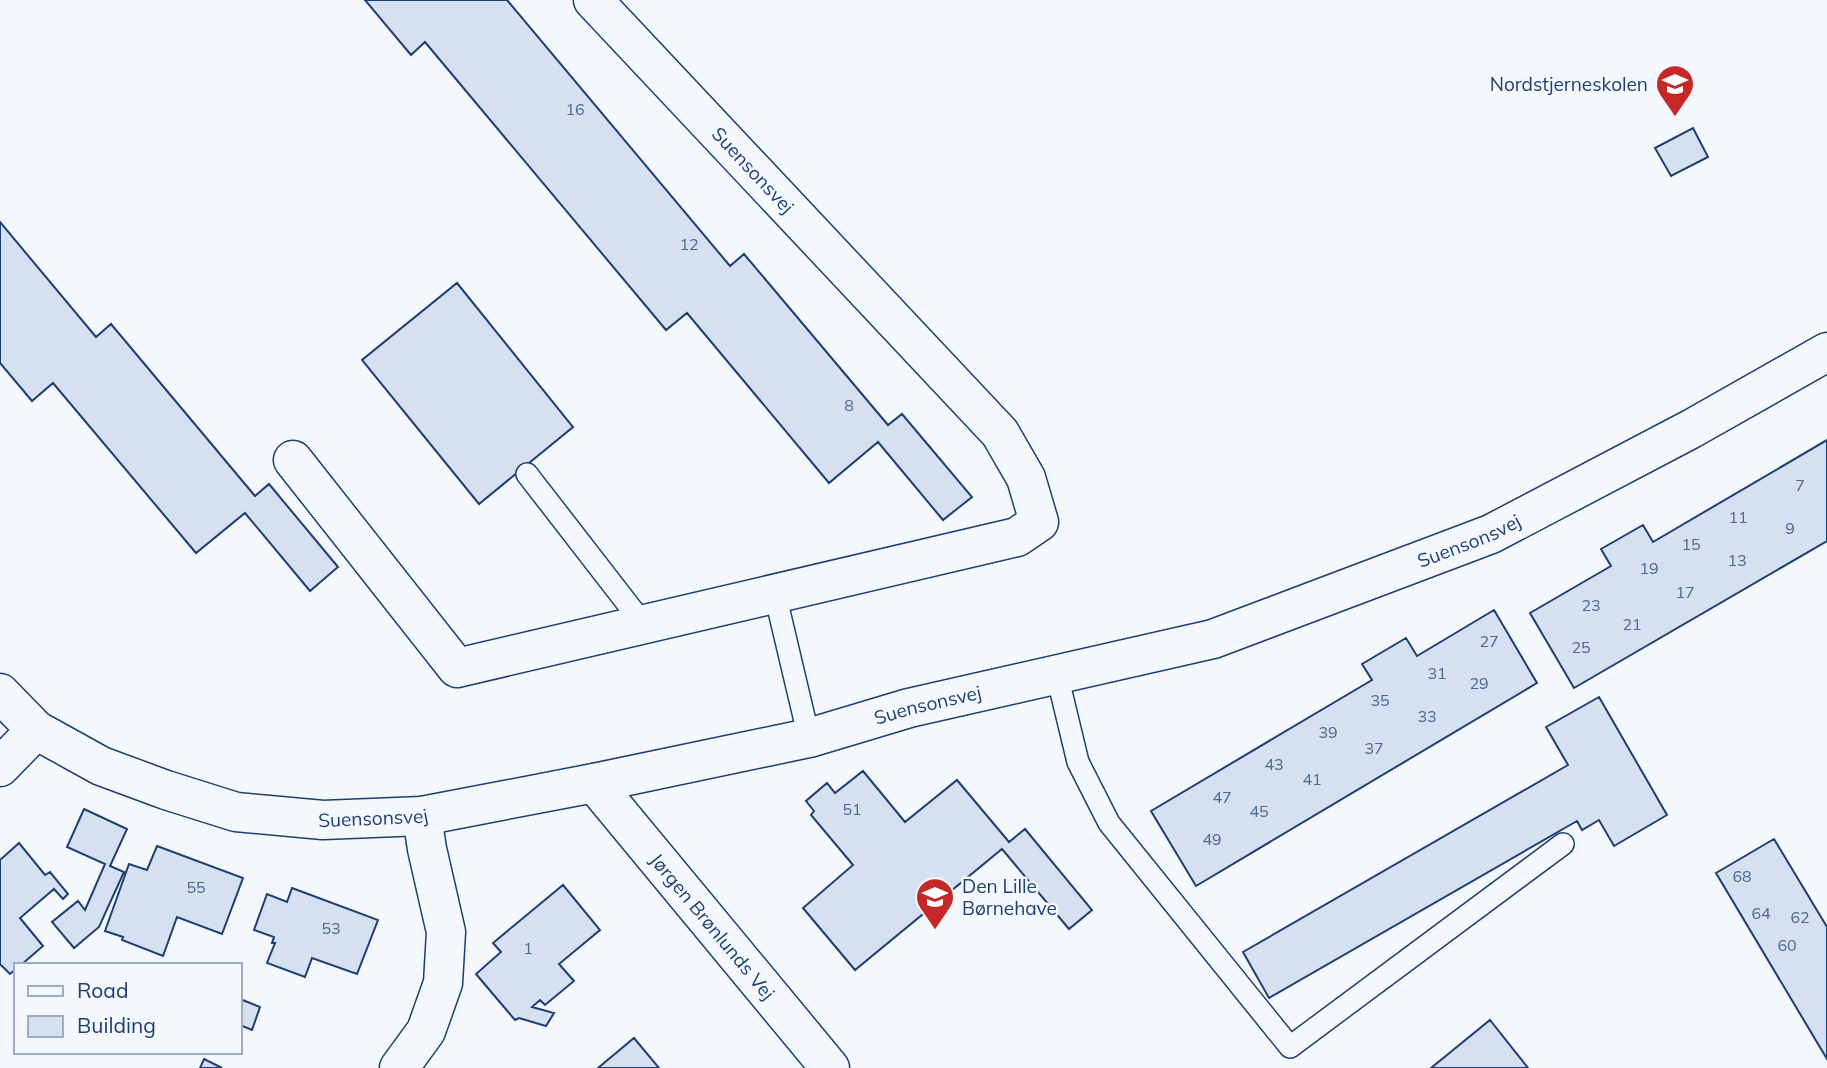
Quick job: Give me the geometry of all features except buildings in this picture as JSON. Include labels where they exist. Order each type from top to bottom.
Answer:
[{"type":"street","name":"Suensonsvej","points":[[293,460],[457,668],[1017,537],[1039,522],[1026,478],[1000,433],[593,0]]},
{"type":"street","name":"Suensonsvej","points":[[0,693],[36,730],[101,766],[166,790],[236,811],[323,820],[422,816],[809,738],[909,708],[1213,639],[1492,534],[1691,429],[1827,352]]},
{"type":"street","points":[[0,767],[36,730]]},
{"type":"street","name":"Jørgen Brønlunds Vej","points":[[594,783],[830,1068]]},
{"type":"street","points":[[400,1068],[426,1031],[443,983],[446,932],[422,816]]},
{"type":"lane","points":[[527,474],[645,625]]},
{"type":"lane","points":[[775,594],[809,738]]},
{"type":"lane","points":[[1057,675],[1078,762],[1109,822],[1290,1046],[1563,844]]},
{"type":"place","name":"Nordstjerneskolen","points":[[1675,118]]},
{"type":"place","name":"Den Lille Børnehave","points":[[935,931]]}]
